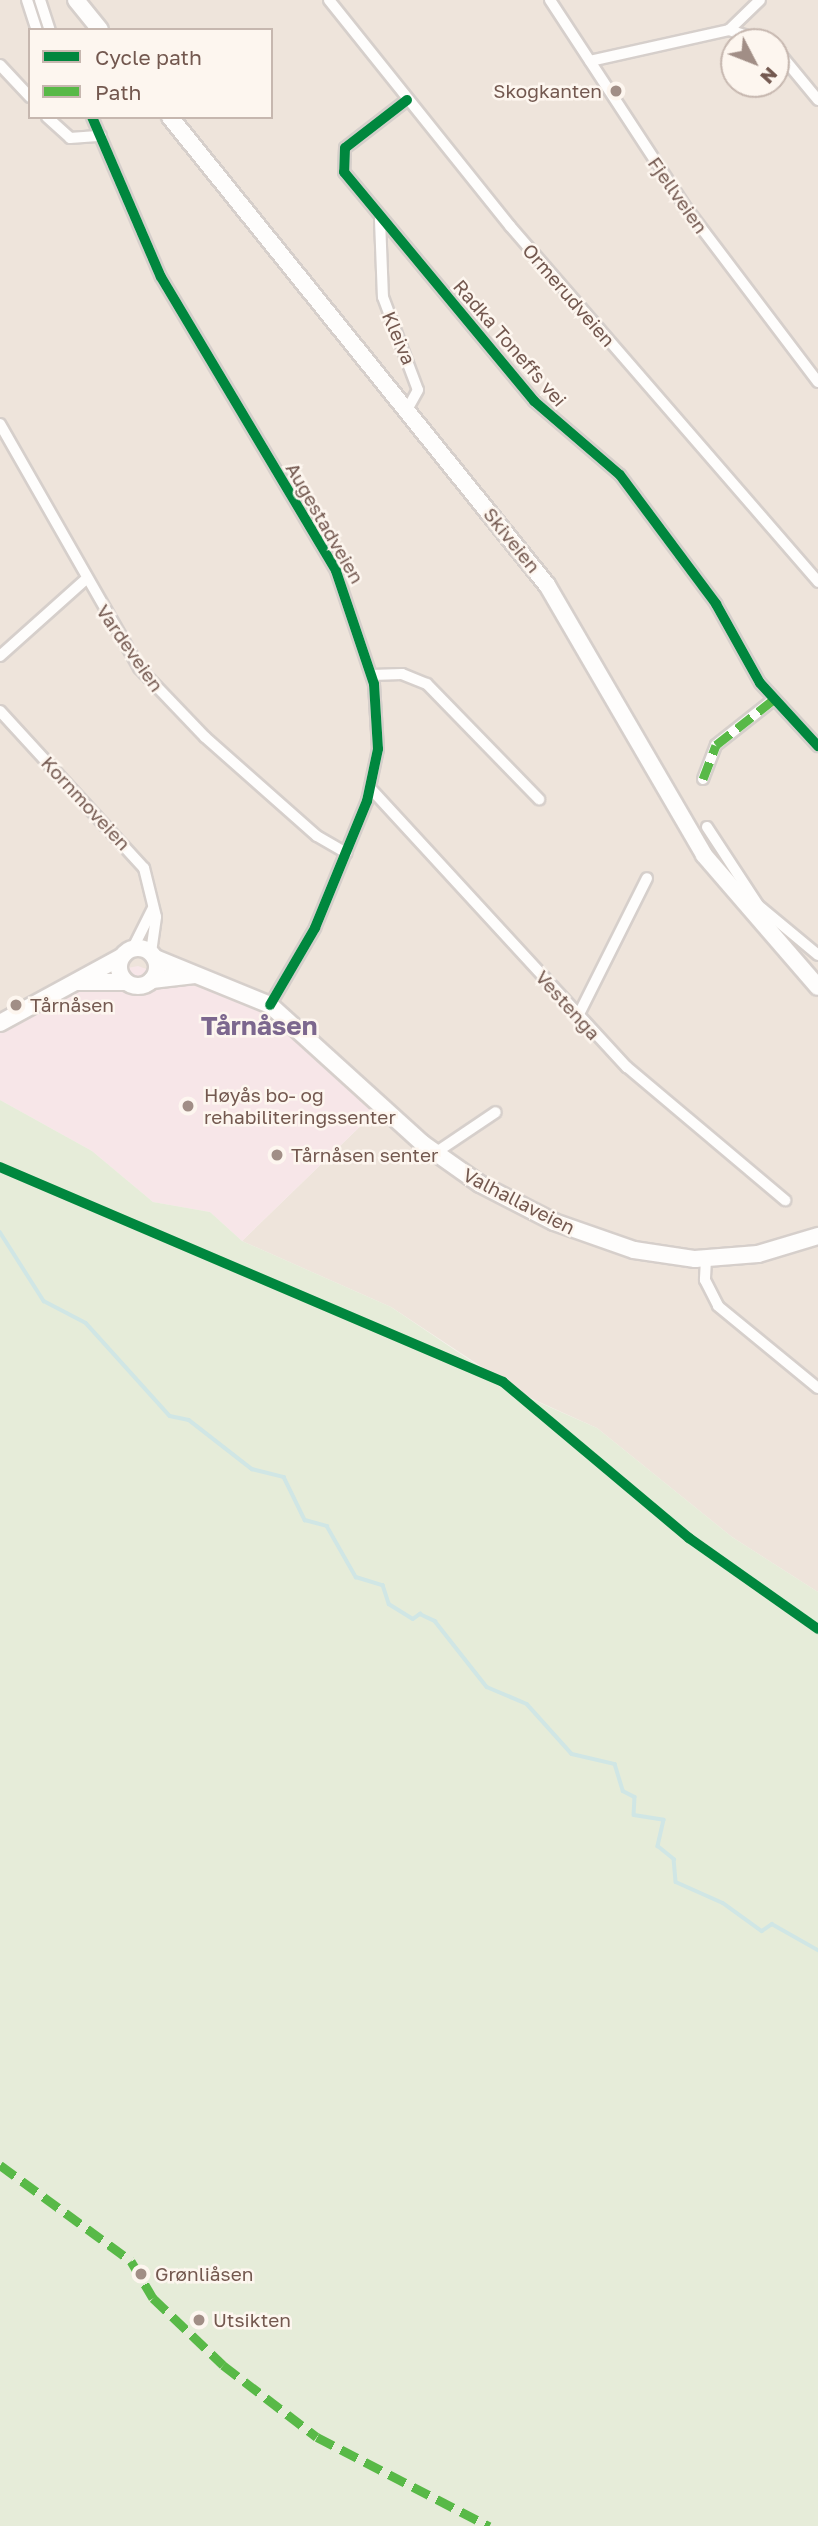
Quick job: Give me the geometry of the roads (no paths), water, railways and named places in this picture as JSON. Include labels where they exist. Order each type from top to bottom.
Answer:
[{"type":"main road","points":[[76,0],[98,28]]},
{"type":"main road","name":"Skiveien","points":[[172,119],[407,410],[573,621],[704,855],[818,987]]},
{"type":"main road","points":[[125,982],[118,970],[127,953]]},
{"type":"main road","points":[[0,1023],[127,953],[153,956],[152,980],[136,986],[125,982],[74,983]]},
{"type":"main road","name":"Valhallaveien","points":[[153,956],[270,1005],[435,1153],[565,1226],[634,1250],[706,1259],[758,1254],[818,1236]]},
{"type":"main road","name":"Valhallaveien","points":[[152,980],[198,975]]},
{"type":"street","points":[[27,0],[36,28]]},
{"type":"street","points":[[40,0],[49,28]]},
{"type":"street","name":"Ormerudveien","points":[[329,0],[407,100],[818,582]]},
{"type":"street","name":"Fjellveien","points":[[550,0],[684,205],[818,382]]},
{"type":"street","points":[[731,28],[760,0]]},
{"type":"street","points":[[590,61],[720,32]]},
{"type":"street","points":[[0,65],[28,95]]},
{"type":"street","points":[[790,66],[818,100]]},
{"type":"street","name":"Radka Toneffs vei","points":[[407,100],[341,156],[344,172],[380,220],[534,401],[620,475],[716,604],[773,700],[818,746]]},
{"type":"street","points":[[49,119],[70,138],[101,136]]},
{"type":"street","name":"Augestadveien","points":[[93,119],[167,287],[336,571],[372,675],[378,739],[370,789],[347,853],[301,956],[270,1005]]},
{"type":"street","name":"Kleiva","points":[[380,220],[383,297],[418,390],[407,410]]},
{"type":"street","name":"Vardeveien","points":[[0,424],[85,580],[160,693],[317,836],[347,853]]},
{"type":"street","points":[[0,656],[85,580]]},
{"type":"street","points":[[372,675],[402,674],[427,684],[539,799]]},
{"type":"street","points":[[703,779],[716,745],[773,700]]},
{"type":"street","name":"Kornmoveien","points":[[0,711],[140,863],[154,905],[153,956]]},
{"type":"street","name":"Vestenga","points":[[370,789],[578,1016],[655,1093],[785,1200]]},
{"type":"street","points":[[706,827],[758,905],[818,955]]},
{"type":"street","points":[[578,1016],[647,878]]},
{"type":"street","points":[[127,953],[154,905]]},
{"type":"street","points":[[435,1153],[496,1112]]},
{"type":"street","points":[[706,1259],[705,1280],[718,1306],[818,1388]]},
{"type":"waterway","points":[[0,1232],[44,1301],[86,1323],[170,1416],[189,1420],[252,1469],[284,1477],[305,1520],[327,1526],[356,1577],[383,1585],[389,1604],[413,1619],[420,1614],[435,1621],[487,1687],[527,1704],[572,1754],[615,1764],[623,1791],[635,1797],[634,1815],[664,1820],[658,1846],[674,1859],[676,1882],[723,1903],[762,1931],[772,1924],[818,1950]]},
{"type":"place","name":"Skogkanten","points":[[616,91]]},
{"type":"place","name":"Tårnåsen","points":[[16,1005]]},
{"type":"place","name":"Høyås bo- og rehabiliteringssenter","points":[[188,1106]]},
{"type":"place","name":"Tårnåsen senter","points":[[277,1155]]},
{"type":"place","name":"Grønliåsen","points":[[141,2274]]},
{"type":"place","name":"Utsikten","points":[[199,2320]]},
{"type":"district","name":"Tårnåsen","points":[[259,1026]]}]
